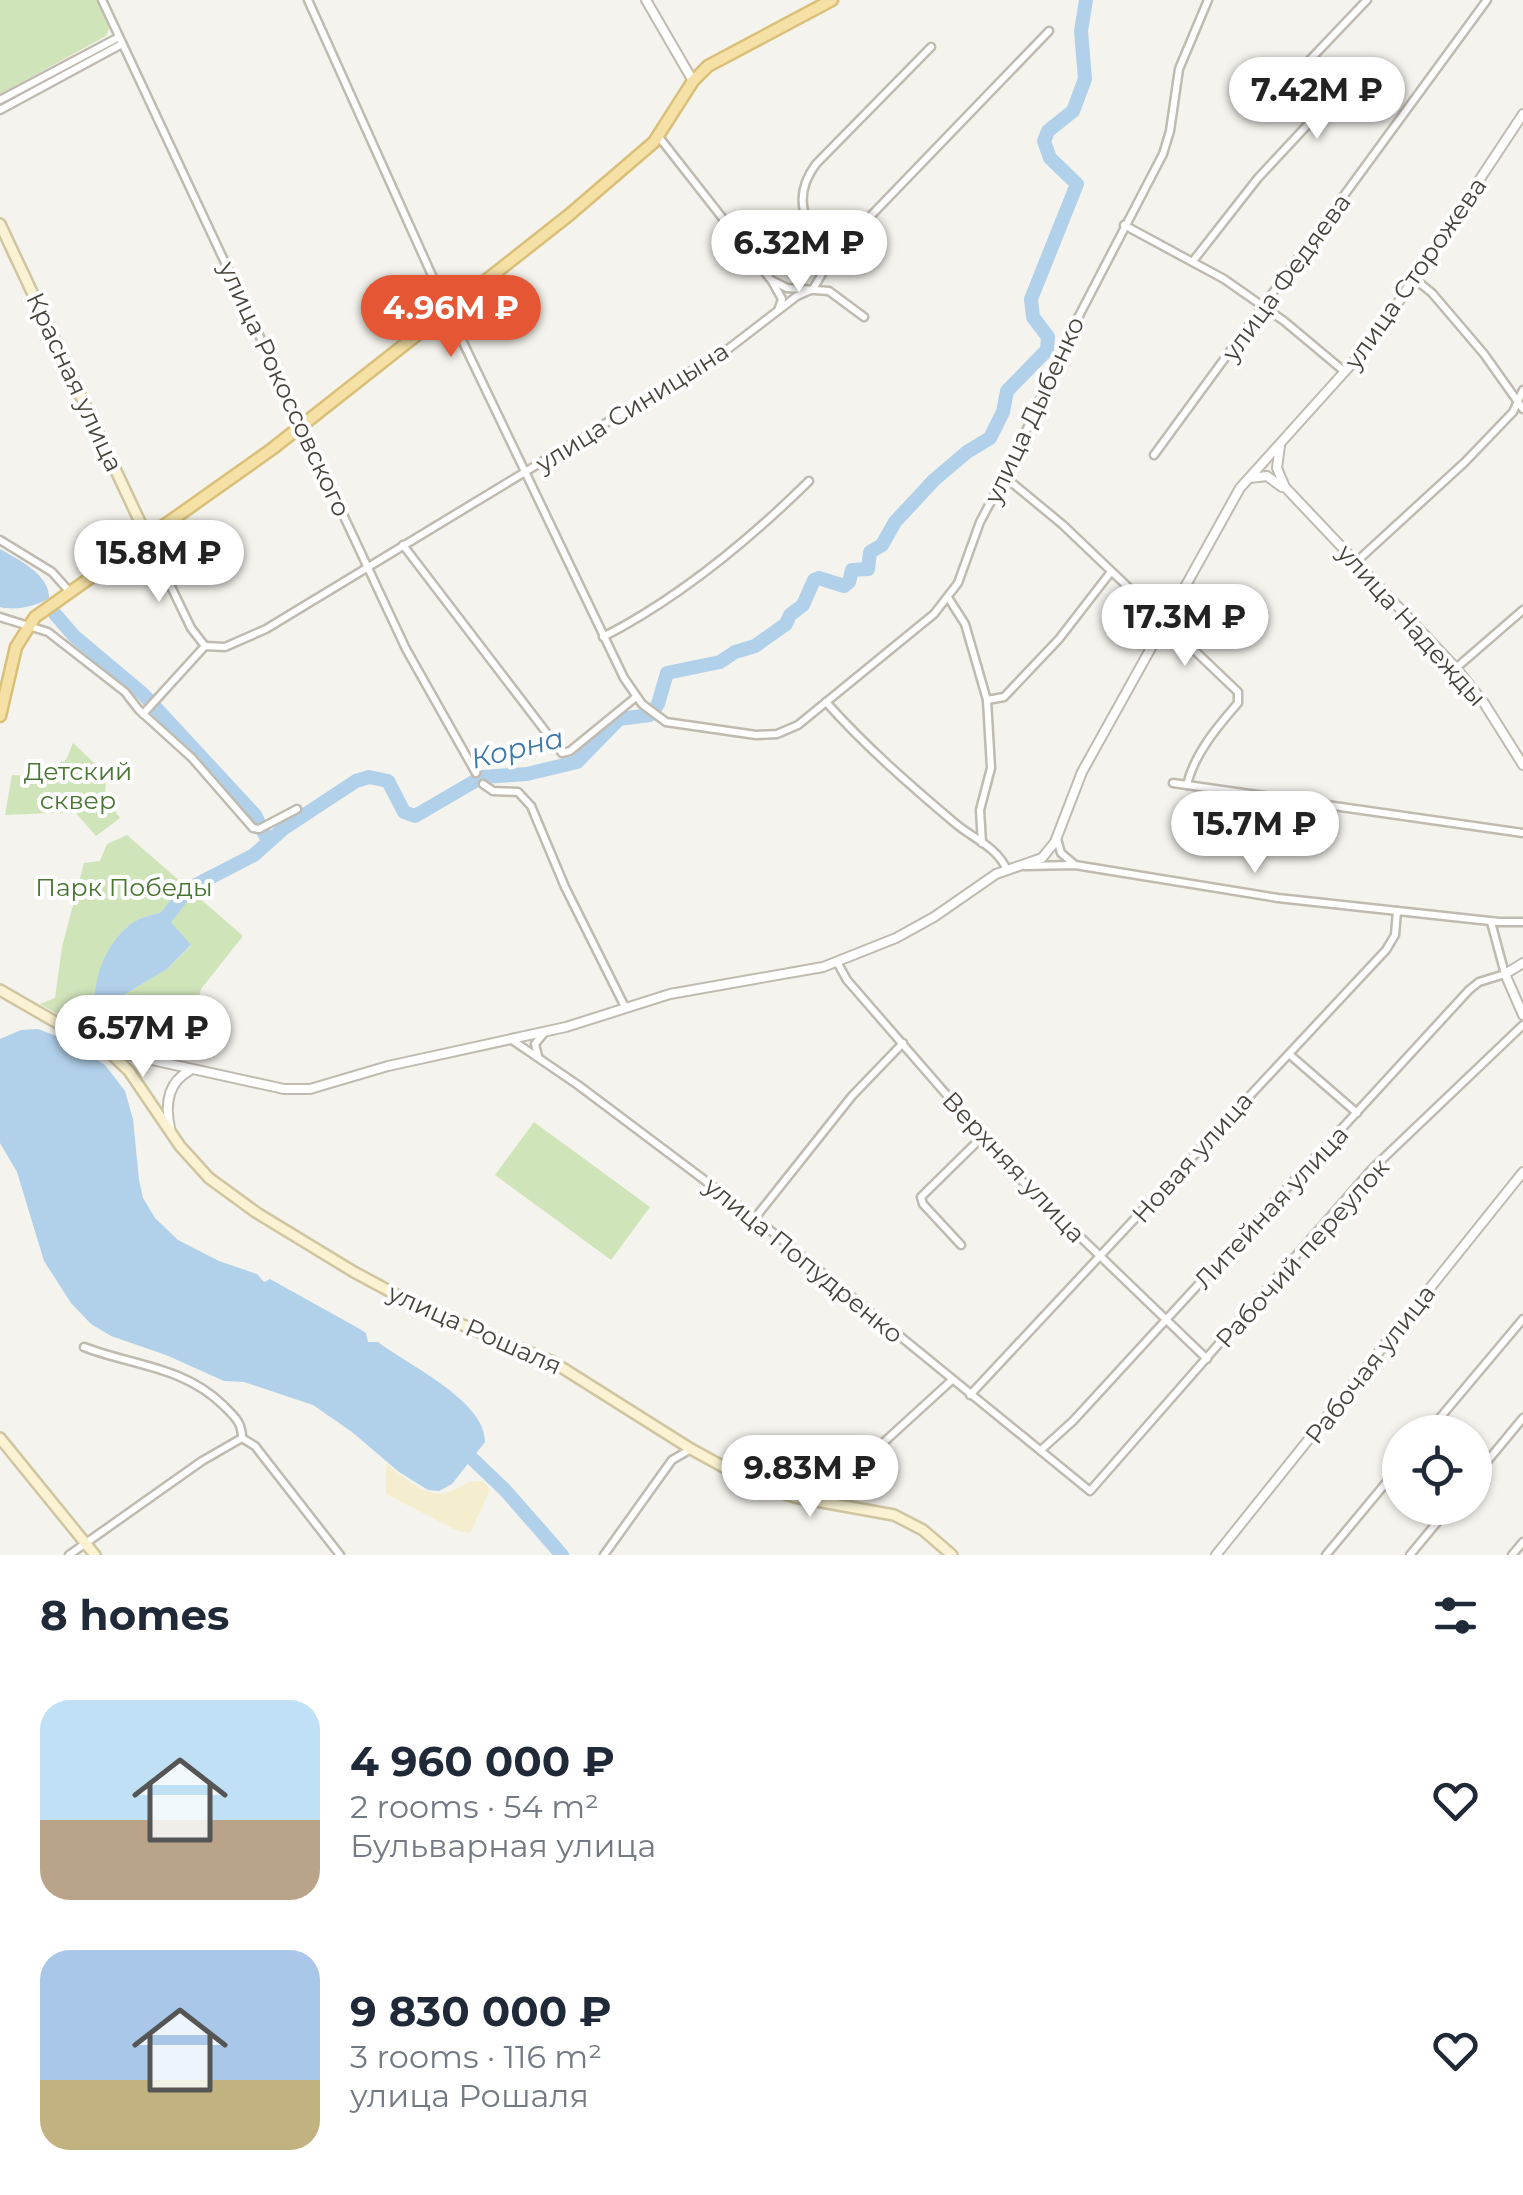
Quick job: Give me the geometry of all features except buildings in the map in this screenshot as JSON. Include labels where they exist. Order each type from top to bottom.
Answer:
[{"type":"main road","points":[[0,716],[16,647],[28,624],[302,426],[582,204],[658,137],[693,81],[717,59],[832,0]]},
{"type":"main road","name":"Красная улица","points":[[0,224],[148,540]]},
{"type":"main road","name":"улица Рошаля","points":[[0,990],[99,1046],[129,1071],[171,1132],[210,1178],[278,1226],[400,1298],[568,1370],[691,1449],[766,1488],[905,1519],[952,1555]]},
{"type":"main road","points":[[0,1438],[95,1555]]},
{"type":"street","name":"улица Рокоссовского","points":[[102,0],[412,663],[440,704],[476,772]]},
{"type":"street","points":[[308,0],[524,474],[636,697],[570,751],[559,751],[403,546]]},
{"type":"street","points":[[646,0],[693,81]]},
{"type":"street","name":"улица Дыбенко","points":[[636,697],[658,718],[669,722],[756,735],[787,731],[949,599],[965,568],[980,522],[1068,335],[1166,144],[1179,68],[1208,0]]},
{"type":"street","points":[[1193,261],[1258,178],[1327,104],[1305,65],[1367,0]]},
{"type":"street","name":"улица Федяева","points":[[1154,455],[1488,0]]},
{"type":"street","name":"улица Синицына","points":[[205,646],[226,647],[266,629],[728,348],[797,296],[813,289],[834,254],[1050,30]]},
{"type":"street","points":[[0,100],[121,41]]},
{"type":"street","points":[[0,110],[121,41]]},
{"type":"street","points":[[834,254],[813,234],[804,218],[802,198],[806,179],[816,164],[931,47]]},
{"type":"street","name":"улица Сторожева","points":[[1019,867],[1039,860],[1057,838],[1075,784],[1245,481],[1346,373],[1416,280],[1523,114]]},
{"type":"street","points":[[658,137],[771,280],[782,298],[776,314]]},
{"type":"street","points":[[1124,225],[1193,261],[1264,306],[1346,373]]},
{"type":"street","points":[[771,280],[787,288],[839,296],[864,317]]},
{"type":"street","points":[[1416,280],[1474,342],[1523,409]]},
{"type":"street","points":[[1356,562],[1513,412],[1523,390]]},
{"type":"street","name":"улица Надежды","points":[[1285,437],[1277,468],[1290,493]]},
{"type":"street","name":"улица Надежды","points":[[1245,481],[1267,476],[1290,493],[1456,668],[1484,703],[1523,765]]},
{"type":"street","points":[[1004,477],[1063,525],[1236,689],[1238,704],[1217,726],[1186,785]]},
{"type":"street","points":[[603,636],[638,618],[709,566],[810,481]]},
{"type":"street","points":[[0,540],[52,572],[70,592]]},
{"type":"street","name":"Красная улица","points":[[148,540],[190,628],[205,646]]},
{"type":"street","points":[[987,700],[1004,697],[1058,639],[1110,573]]},
{"type":"street","points":[[949,599],[966,624],[987,700],[992,768],[980,810],[982,842]]},
{"type":"street","points":[[1456,668],[1523,610]]},
{"type":"street","points":[[0,618],[28,624],[57,638],[124,692],[192,758],[253,828],[263,827],[297,809]]},
{"type":"street","points":[[143,714],[205,646]]},
{"type":"street","points":[[826,702],[900,774],[999,855],[1008,870]]},
{"type":"street","points":[[1173,783],[1523,833]]},
{"type":"street","points":[[483,784],[493,791],[518,792],[531,806],[565,887],[625,1008]]},
{"type":"street","points":[[1057,838],[1061,853],[1075,865]]},
{"type":"street","points":[[99,1046],[132,1058],[299,1091],[370,1070],[546,1032],[670,994],[838,962],[911,930],[989,878],[1019,867],[1075,865],[1278,898],[1490,922],[1523,922]]},
{"type":"street","name":"Новая улица","points":[[970,1395],[1390,945],[1396,930],[1396,910]]},
{"type":"street","points":[[1490,922],[1523,1015]]},
{"type":"street","name":"Верхняя улица","points":[[838,962],[847,980],[1040,1200],[1207,1358]]},
{"type":"street","points":[[1506,974],[1523,963]]},
{"type":"street","name":"Литейная улица","points":[[1041,1450],[1473,987],[1506,974]]},
{"type":"street","name":"Рабочий переулок","points":[[1090,1491],[1376,1166],[1523,1025]]},
{"type":"street","points":[[543,1060],[535,1044],[546,1032]]},
{"type":"street","name":"улица Попудренко","points":[[510,1040],[543,1060],[756,1218],[1090,1491]]},
{"type":"street","points":[[756,1218],[852,1096],[903,1043]]},
{"type":"street","points":[[1290,1054],[1357,1113]]},
{"type":"street","points":[[171,1132],[167,1110],[172,1088],[180,1076],[194,1070]]},
{"type":"street","points":[[961,1245],[921,1197],[982,1136]]},
{"type":"street","name":"Рабочая улица","points":[[1216,1555],[1523,1172]]},
{"type":"street","points":[[1442,1415],[1523,1319]]},
{"type":"street","points":[[84,1347],[165,1369],[201,1385],[238,1420],[242,1438],[255,1446],[340,1555]]},
{"type":"street","points":[[831,1504],[860,1464],[952,1380]]},
{"type":"street","points":[[1492,1455],[1523,1418]]},
{"type":"street","points":[[665,1432],[673,1446],[672,1460]]},
{"type":"street","points":[[69,1555],[220,1449],[242,1438]]},
{"type":"street","points":[[604,1555],[672,1460],[691,1449]]},
{"type":"street","points":[[1326,1555],[1382,1488]]},
{"type":"street","points":[[1410,1555],[1435,1525]]},
{"type":"street","points":[[1512,1555],[1523,1542]]},
{"type":"green space","points":[[0,0],[100,0],[108,18],[108,32],[0,94]]},
{"type":"green space","name":"Детский сквер","points":[[73,743],[106,774],[105,797],[120,818],[96,836],[75,812],[5,815],[12,775],[28,776],[66,760]]},
{"type":"green space","name":"Парк Победы","points":[[127,835],[243,936],[201,989],[184,1058],[100,1039],[40,1004],[55,998],[62,947],[84,863],[100,861],[107,844]],"holes":[[[162,912],[191,946],[167,969],[112,1002],[101,1018],[76,1022],[80,1020],[83,1001],[95,993],[109,951],[121,932],[139,919]]]},
{"type":"green space","points":[[534,1122],[650,1207],[611,1260],[495,1175]]},
{"type":"sand","points":[[386,1463],[413,1484],[437,1494],[484,1482],[490,1490],[470,1533],[458,1531],[386,1494]]},
{"type":"water","points":[[0,549],[39,575],[49,598],[26,607],[0,607]]},
{"type":"water","points":[[162,912],[191,945],[167,969],[112,1002],[92,1031],[75,1022],[80,1019],[78,1009],[95,993],[103,962],[121,932],[139,919]]},
{"type":"water","points":[[38,1029],[67,1040],[105,1065],[125,1091],[133,1119],[143,1198],[155,1218],[178,1240],[219,1261],[257,1274],[264,1282],[270,1279],[358,1328],[366,1333],[368,1342],[378,1342],[443,1385],[473,1412],[485,1442],[452,1484],[439,1491],[428,1490],[313,1405],[244,1382],[224,1381],[111,1336],[91,1324],[71,1303],[44,1261],[17,1172],[0,1143],[0,1039],[21,1030]]},
{"type":"waterway","name":"Корна","points":[[157,929],[188,889],[254,855],[283,829],[356,781],[369,777],[388,781],[404,812],[415,816],[482,777],[527,774],[577,762],[619,719],[650,715],[658,704],[667,673],[720,662],[755,646],[786,624],[790,615],[803,605],[814,580],[844,586],[852,570],[868,569],[870,552],[882,545],[895,522],[934,480],[990,438],[1003,412],[1007,391],[1047,350],[1048,337],[1033,317],[1031,299],[1077,184],[1050,158],[1044,141],[1048,131],[1073,111],[1085,79],[1081,31],[1086,0]]},
{"type":"waterway","points":[[55,614],[74,636],[143,694],[255,815],[268,841]]},
{"type":"waterway","name":"Корна","points":[[460,1447],[505,1490],[562,1555]]}]
